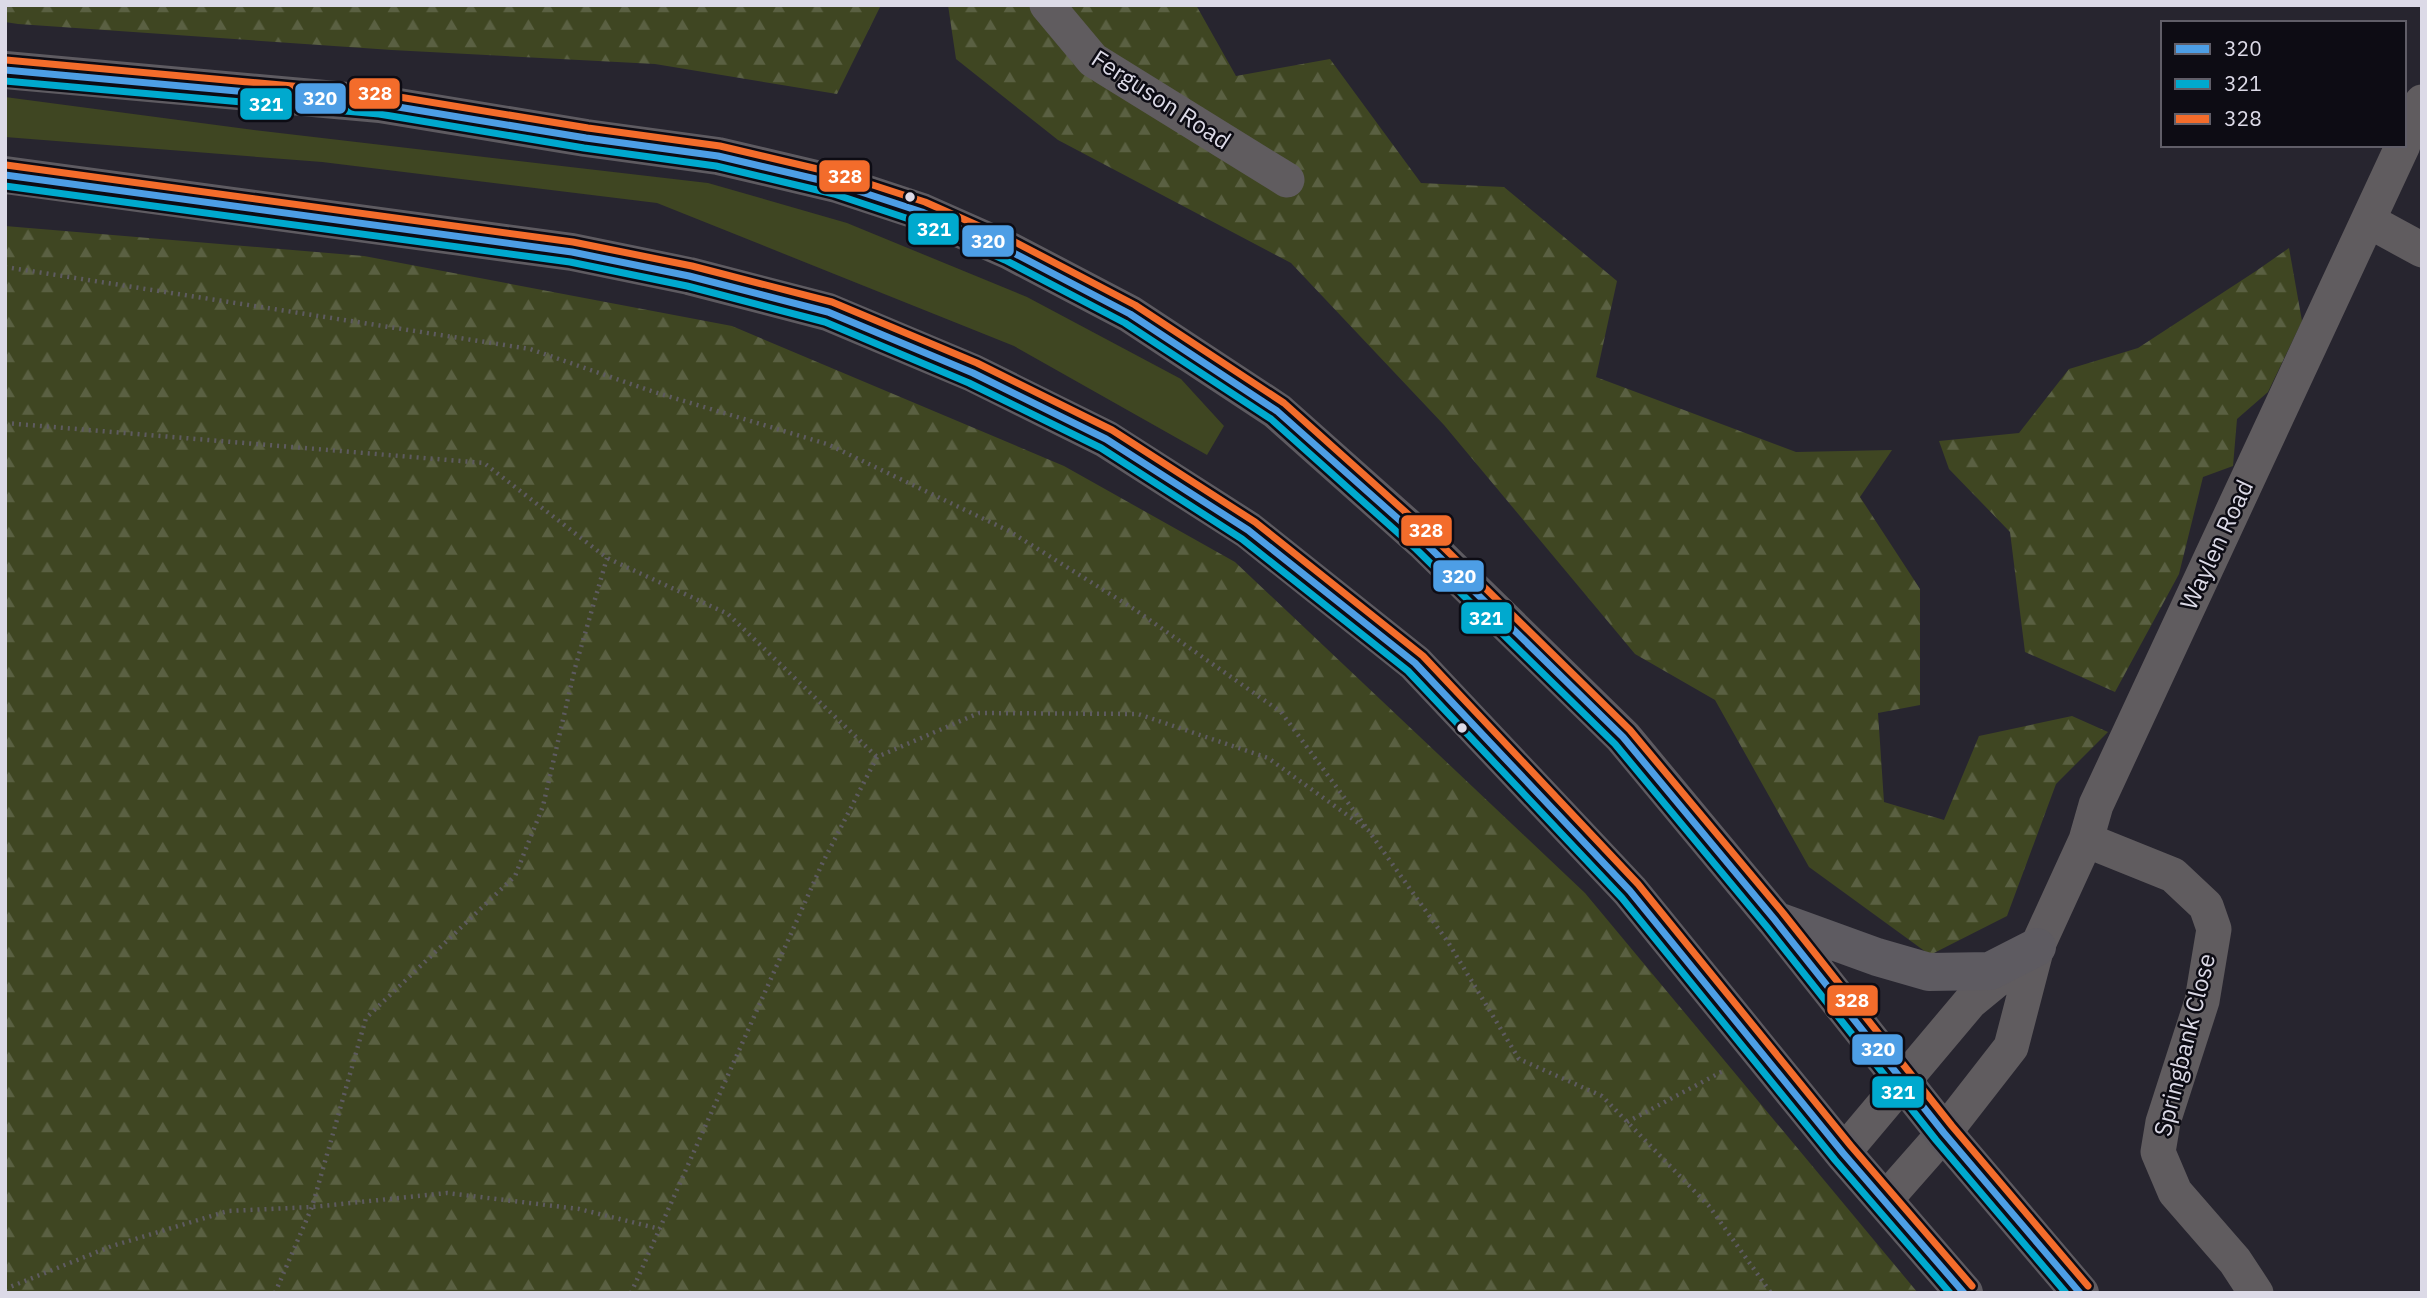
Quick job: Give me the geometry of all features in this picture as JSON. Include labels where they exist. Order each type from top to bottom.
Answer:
[{"type":"highway","points":[[5,70],[380,104],[586,138],[718,156],[837,184],[922,212],[1010,251],[1130,314],[1277,411],[1423,541],[1623,737],[1775,920],[1944,1133],[2080,1293]]},
{"type":"highway","points":[[5,175],[572,252],[689,276],[828,312],[973,373],[1105,439],[1248,530],[1415,663],[1630,891],[1843,1153],[1964,1293]]},
{"type":"highway","points":[[1775,920],[1877,957],[1928,972],[1990,971],[2037,947]]},
{"type":"street","name":"Ferguson Road","points":[[1047,5],[1093,60],[1287,180]]},
{"type":"street","name":"Waylen Road","points":[[2406,137],[2422,102]]},
{"type":"street","name":"Waylen Road","points":[[1885,1200],[1944,1133],[2011,1047],[2037,947],[2086,840],[2096,805],[2401,147]]},
{"type":"street","points":[[2369,221],[2422,250]]},
{"type":"street","name":"Springbank Close","points":[[2086,840],[2173,875],[2206,906],[2214,929],[2202,1002],[2163,1122],[2158,1152],[2175,1192],[2235,1261],[2256,1293]]},
{"type":"street","name":"Waylen Road","points":[[1843,1153],[1970,1002],[2037,947]]},
{"type":"path","points":[[5,267],[530,349],[654,392],[827,444],[1009,531],[1134,609],[1281,712],[1448,942],[1519,1059],[1602,1096],[1709,1206],[1771,1293]]},
{"type":"path","points":[[5,423],[484,463],[607,558],[728,614],[877,757]]},
{"type":"path","points":[[275,1293],[312,1207],[366,1018],[515,877],[543,806],[575,668],[607,558]]},
{"type":"path","points":[[633,1292],[822,864],[877,757],[979,713],[1138,714],[1268,758],[1368,830]]},
{"type":"path","points":[[5,1289],[112,1246],[228,1211],[312,1207],[447,1193],[579,1209],[660,1228]]},
{"type":"green space","points":[[5,5],[881,5],[837,94],[655,64],[392,50],[18,24],[5,22]]},
{"type":"green space","points":[[948,5],[1196,5],[1236,76],[1330,59],[1421,183],[1504,187],[1617,281],[1596,377],[1796,452],[1892,450],[1860,497],[1920,589],[1920,705],[1878,713],[1884,802],[1944,820],[1979,736],[2072,716],[2108,732],[2056,784],[2007,916],[1930,955],[1809,867],[1715,700],[1635,654],[1444,425],[1291,263],[1058,140],[956,59]]},
{"type":"green space","points":[[5,97],[254,130],[708,183],[847,223],[1027,297],[1181,379],[1224,426],[1207,455],[1014,346],[657,203],[322,162],[5,137]]},
{"type":"green space","points":[[5,226],[364,256],[732,326],[1064,466],[1235,562],[1585,893],[1918,1293],[5,1293]]},
{"type":"green space","points":[[2289,248],[2302,321],[2268,392],[2237,419],[2233,466],[2203,477],[2179,574],[2115,692],[2025,652],[2010,532],[1949,469],[1939,441],[2019,433],[2069,369],[2138,348]]},
{"type":"transit line","name":"328","points":[[6,60],[381,94],[588,128],[720,146],[839,174],[925,202],[1015,242],[1135,305],[1284,403],[1430,534],[1630,730],[1783,913],[1952,1126],[2088,1286]]},
{"type":"transit line","name":"320","points":[[5,70],[380,104],[586,138],[718,156],[837,184],[922,212],[1010,251],[1130,314],[1277,411],[1423,541],[1623,737],[1775,920],[1944,1133],[2080,1293]]},
{"type":"transit line","name":"321","points":[[5,81],[379,114],[584,148],[716,166],[834,194],[918,222],[1005,260],[1125,323],[1271,419],[1416,549],[1615,744],[1767,927],[1936,1140],[2066,1293]]},
{"type":"transit line","name":"328","points":[[6,165],[573,242],[692,266],[832,302],[977,363],[1112,430],[1255,522],[1423,656],[1638,884],[1851,1146],[1972,1286]]},
{"type":"transit line","name":"320","points":[[5,175],[572,252],[689,276],[828,312],[973,373],[1106,439],[1248,530],[1415,663],[1630,891],[1843,1153],[1964,1293]]},
{"type":"transit line","name":"321","points":[[5,186],[570,262],[687,286],[825,322],[969,383],[1101,448],[1242,539],[1408,671],[1622,898],[1835,1160],[1950,1293]]}]
